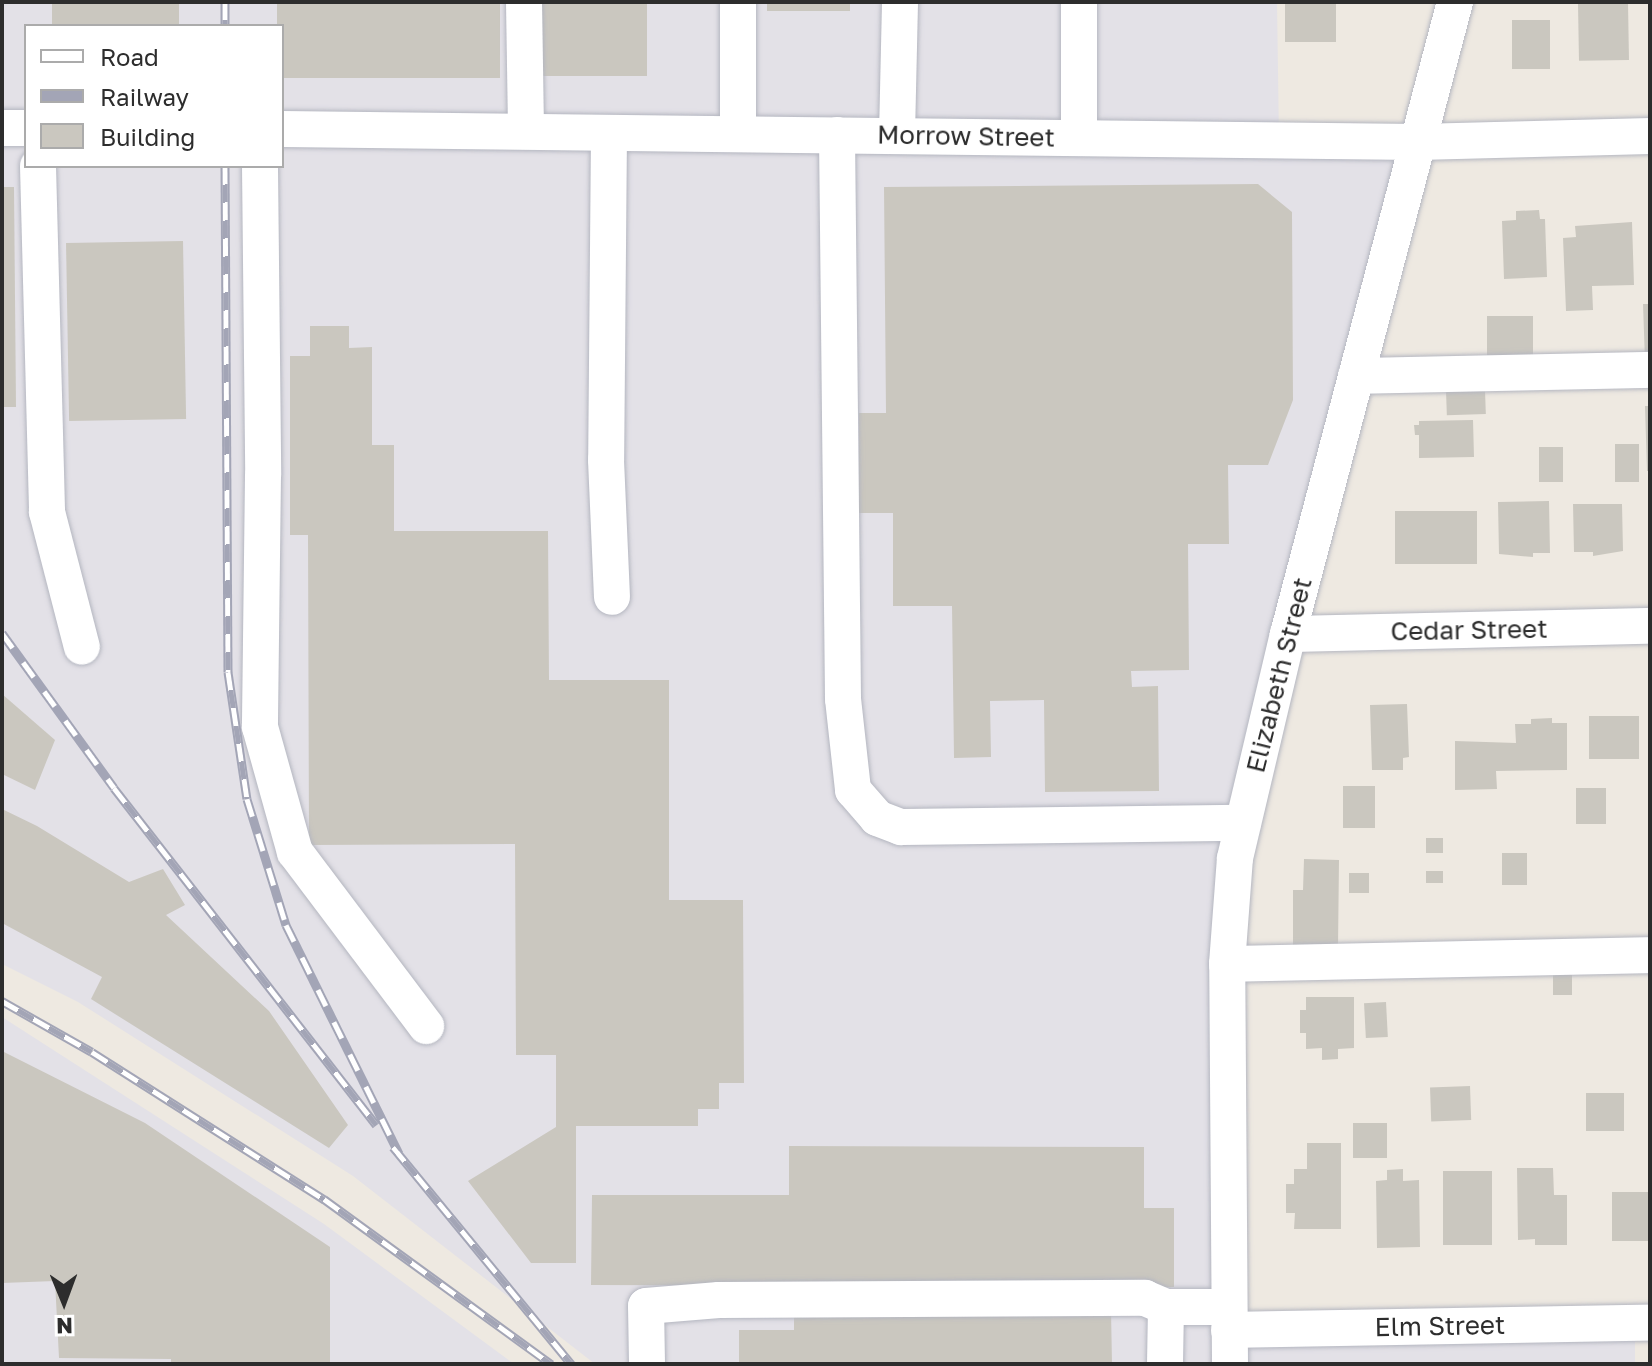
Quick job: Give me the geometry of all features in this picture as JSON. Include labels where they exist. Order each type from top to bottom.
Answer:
[{"type":"street","points":[[524,2],[526,131]]},
{"type":"street","points":[[738,2],[738,134]]},
{"type":"street","points":[[897,135],[900,2]]},
{"type":"street","points":[[1079,2],[1079,138]]},
{"type":"street","name":"Elizabeth Street","points":[[1229,1334],[1227,964],[1235,858],[1288,634],[1455,2]]},
{"type":"street","points":[[2,128],[24,128]]},
{"type":"street","name":"Morrow Street","points":[[284,129],[1418,142],[1650,136]]},
{"type":"street","points":[[609,133],[606,460],[612,597]]},
{"type":"street","points":[[837,135],[843,699],[853,790],[877,818],[901,827],[1243,823]]},
{"type":"street","points":[[38,168],[47,512],[82,647]]},
{"type":"street","points":[[260,168],[263,475],[260,727],[295,852],[426,1026]]},
{"type":"street","points":[[1356,376],[1650,370]]},
{"type":"street","name":"Cedar Street","points":[[1288,634],[1650,626]]},
{"type":"street","points":[[1227,964],[1650,955]]},
{"type":"street","name":"Elm Street","points":[[647,1363],[646,1306],[719,1300],[1145,1298],[1229,1334],[1650,1323]]},
{"type":"street","points":[[1165,1364],[1166,1307]]},
{"type":"shaded area","points":[[2,2],[1277,2],[1279,140],[1418,142],[1235,858],[1229,1329],[1635,1323],[1635,1364],[595,1364],[353,1176],[78,1002],[2,964]]},
{"type":"shaded area","points":[[2,1017],[324,1224],[514,1364],[2,1364]]},
{"type":"building","points":[[52,2],[179,2],[179,24],[52,24]]},
{"type":"building","points":[[277,2],[500,2],[500,78],[284,78],[284,24],[277,24]]},
{"type":"building","points":[[541,2],[647,2],[647,76],[541,76]]},
{"type":"building","points":[[767,2],[850,2],[850,11],[767,11]]},
{"type":"building","points":[[1285,2],[1336,2],[1336,42],[1285,42]]},
{"type":"building","points":[[1628,3],[1629,60],[1579,61],[1578,4]]},
{"type":"building","points":[[1512,20],[1550,20],[1550,69],[1512,69]]},
{"type":"building","points":[[1258,184],[1292,212],[1293,400],[1268,465],[1228,465],[1229,544],[1188,544],[1189,670],[1131,671],[1132,687],[1158,686],[1159,791],[1045,792],[1044,700],[990,701],[991,757],[954,758],[952,606],[893,606],[893,513],[859,513],[859,413],[886,413],[884,187]]},
{"type":"building","points":[[2,187],[14,187],[16,407],[2,407]]},
{"type":"building","points":[[1539,210],[1540,219],[1545,219],[1547,277],[1504,279],[1502,221],[1516,220],[1516,211]]},
{"type":"building","points":[[1632,222],[1634,285],[1592,286],[1593,310],[1566,311],[1563,238],[1576,237],[1575,226]]},
{"type":"building","points":[[183,241],[186,419],[69,421],[66,243]]},
{"type":"building","points":[[1643,304],[1650,304],[1650,361],[1645,361]]},
{"type":"building","points":[[1487,316],[1533,316],[1533,363],[1487,363]]},
{"type":"building","points":[[310,326],[349,326],[349,348],[372,347],[372,445],[394,445],[394,531],[548,531],[549,680],[669,680],[669,900],[743,900],[744,1083],[719,1083],[719,1109],[698,1109],[698,1126],[576,1126],[576,1263],[531,1263],[468,1181],[556,1127],[556,1055],[516,1055],[515,844],[309,845],[308,535],[290,535],[290,356],[310,356]]},
{"type":"building","points":[[1485,390],[1486,414],[1447,415],[1446,391]]},
{"type":"building","points":[[1645,406],[1650,406],[1650,471],[1647,471]]},
{"type":"building","points":[[1473,420],[1474,457],[1419,458],[1419,435],[1415,435],[1414,425],[1419,425],[1419,421]]},
{"type":"building","points":[[1615,444],[1639,444],[1639,482],[1615,482]]},
{"type":"building","points":[[1539,447],[1563,447],[1563,482],[1539,482]]},
{"type":"building","points":[[1549,501],[1550,553],[1533,553],[1533,557],[1499,554],[1498,502]]},
{"type":"building","points":[[1573,504],[1622,504],[1623,551],[1593,556],[1593,552],[1574,552]]},
{"type":"building","points":[[1395,511],[1477,511],[1477,564],[1395,564]]},
{"type":"building","points":[[2,694],[55,740],[35,790],[2,774]]},
{"type":"building","points":[[1407,704],[1409,757],[1403,758],[1403,770],[1372,770],[1370,705]]},
{"type":"building","points":[[1589,716],[1639,716],[1639,759],[1589,759]]},
{"type":"building","points":[[1552,718],[1552,723],[1567,723],[1567,770],[1496,771],[1497,789],[1455,790],[1455,741],[1516,743],[1515,724],[1531,724],[1531,719]]},
{"type":"building","points":[[1343,786],[1375,786],[1375,828],[1343,828]]},
{"type":"building","points":[[1576,788],[1606,788],[1606,824],[1576,824]]},
{"type":"building","points":[[2,809],[37,826],[129,882],[163,869],[185,905],[166,915],[269,1011],[348,1125],[329,1148],[91,999],[102,977],[2,923]]},
{"type":"building","points":[[1426,838],[1443,838],[1443,853],[1426,853]]},
{"type":"building","points":[[1502,853],[1527,853],[1527,885],[1502,885]]},
{"type":"building","points":[[1304,859],[1339,860],[1338,947],[1293,946],[1293,890],[1303,890]]},
{"type":"building","points":[[1426,871],[1443,871],[1443,883],[1426,883]]},
{"type":"building","points":[[1349,873],[1369,873],[1369,893],[1349,893]]},
{"type":"building","points":[[1553,974],[1572,974],[1572,995],[1553,995]]},
{"type":"building","points":[[1306,997],[1354,997],[1354,1048],[1338,1049],[1338,1059],[1322,1060],[1322,1048],[1306,1049],[1306,1033],[1300,1033],[1300,1010],[1306,1010]]},
{"type":"building","points":[[1386,1002],[1388,1037],[1366,1038],[1364,1003]]},
{"type":"building","points":[[2,1051],[145,1123],[330,1247],[330,1364],[171,1364],[171,1359],[59,1358],[55,1281],[2,1283]]},
{"type":"building","points":[[1470,1086],[1471,1120],[1431,1121],[1430,1087]]},
{"type":"building","points":[[1586,1093],[1624,1093],[1624,1131],[1586,1131]]},
{"type":"building","points":[[1353,1123],[1387,1123],[1387,1158],[1353,1158]]},
{"type":"building","points":[[1307,1143],[1341,1143],[1341,1229],[1294,1229],[1295,1213],[1286,1213],[1286,1184],[1294,1184],[1294,1169],[1307,1169]]},
{"type":"building","points":[[789,1146],[1144,1147],[1144,1208],[1174,1208],[1174,1287],[591,1285],[592,1195],[789,1195]]},
{"type":"building","points":[[1517,1168],[1553,1168],[1554,1195],[1567,1195],[1567,1245],[1535,1245],[1535,1239],[1518,1240]]},
{"type":"building","points":[[1403,1169],[1403,1181],[1419,1180],[1420,1247],[1377,1248],[1376,1181],[1387,1180],[1387,1170]]},
{"type":"building","points":[[1443,1171],[1492,1171],[1492,1245],[1443,1245]]},
{"type":"building","points":[[1612,1192],[1650,1192],[1650,1241],[1612,1241]]},
{"type":"building","points":[[1111,1310],[1112,1364],[739,1364],[739,1330],[794,1330],[794,1312]]},
{"type":"railway","points":[[225,2],[225,24]]},
{"type":"railway","points":[[225,168],[228,672],[247,799],[286,925],[399,1154]]},
{"type":"railway","points":[[2,633],[114,788],[376,1125]]},
{"type":"railway","points":[[2,1001],[92,1052],[324,1199],[551,1364]]},
{"type":"railway","points":[[393,1147],[571,1364]]}]
